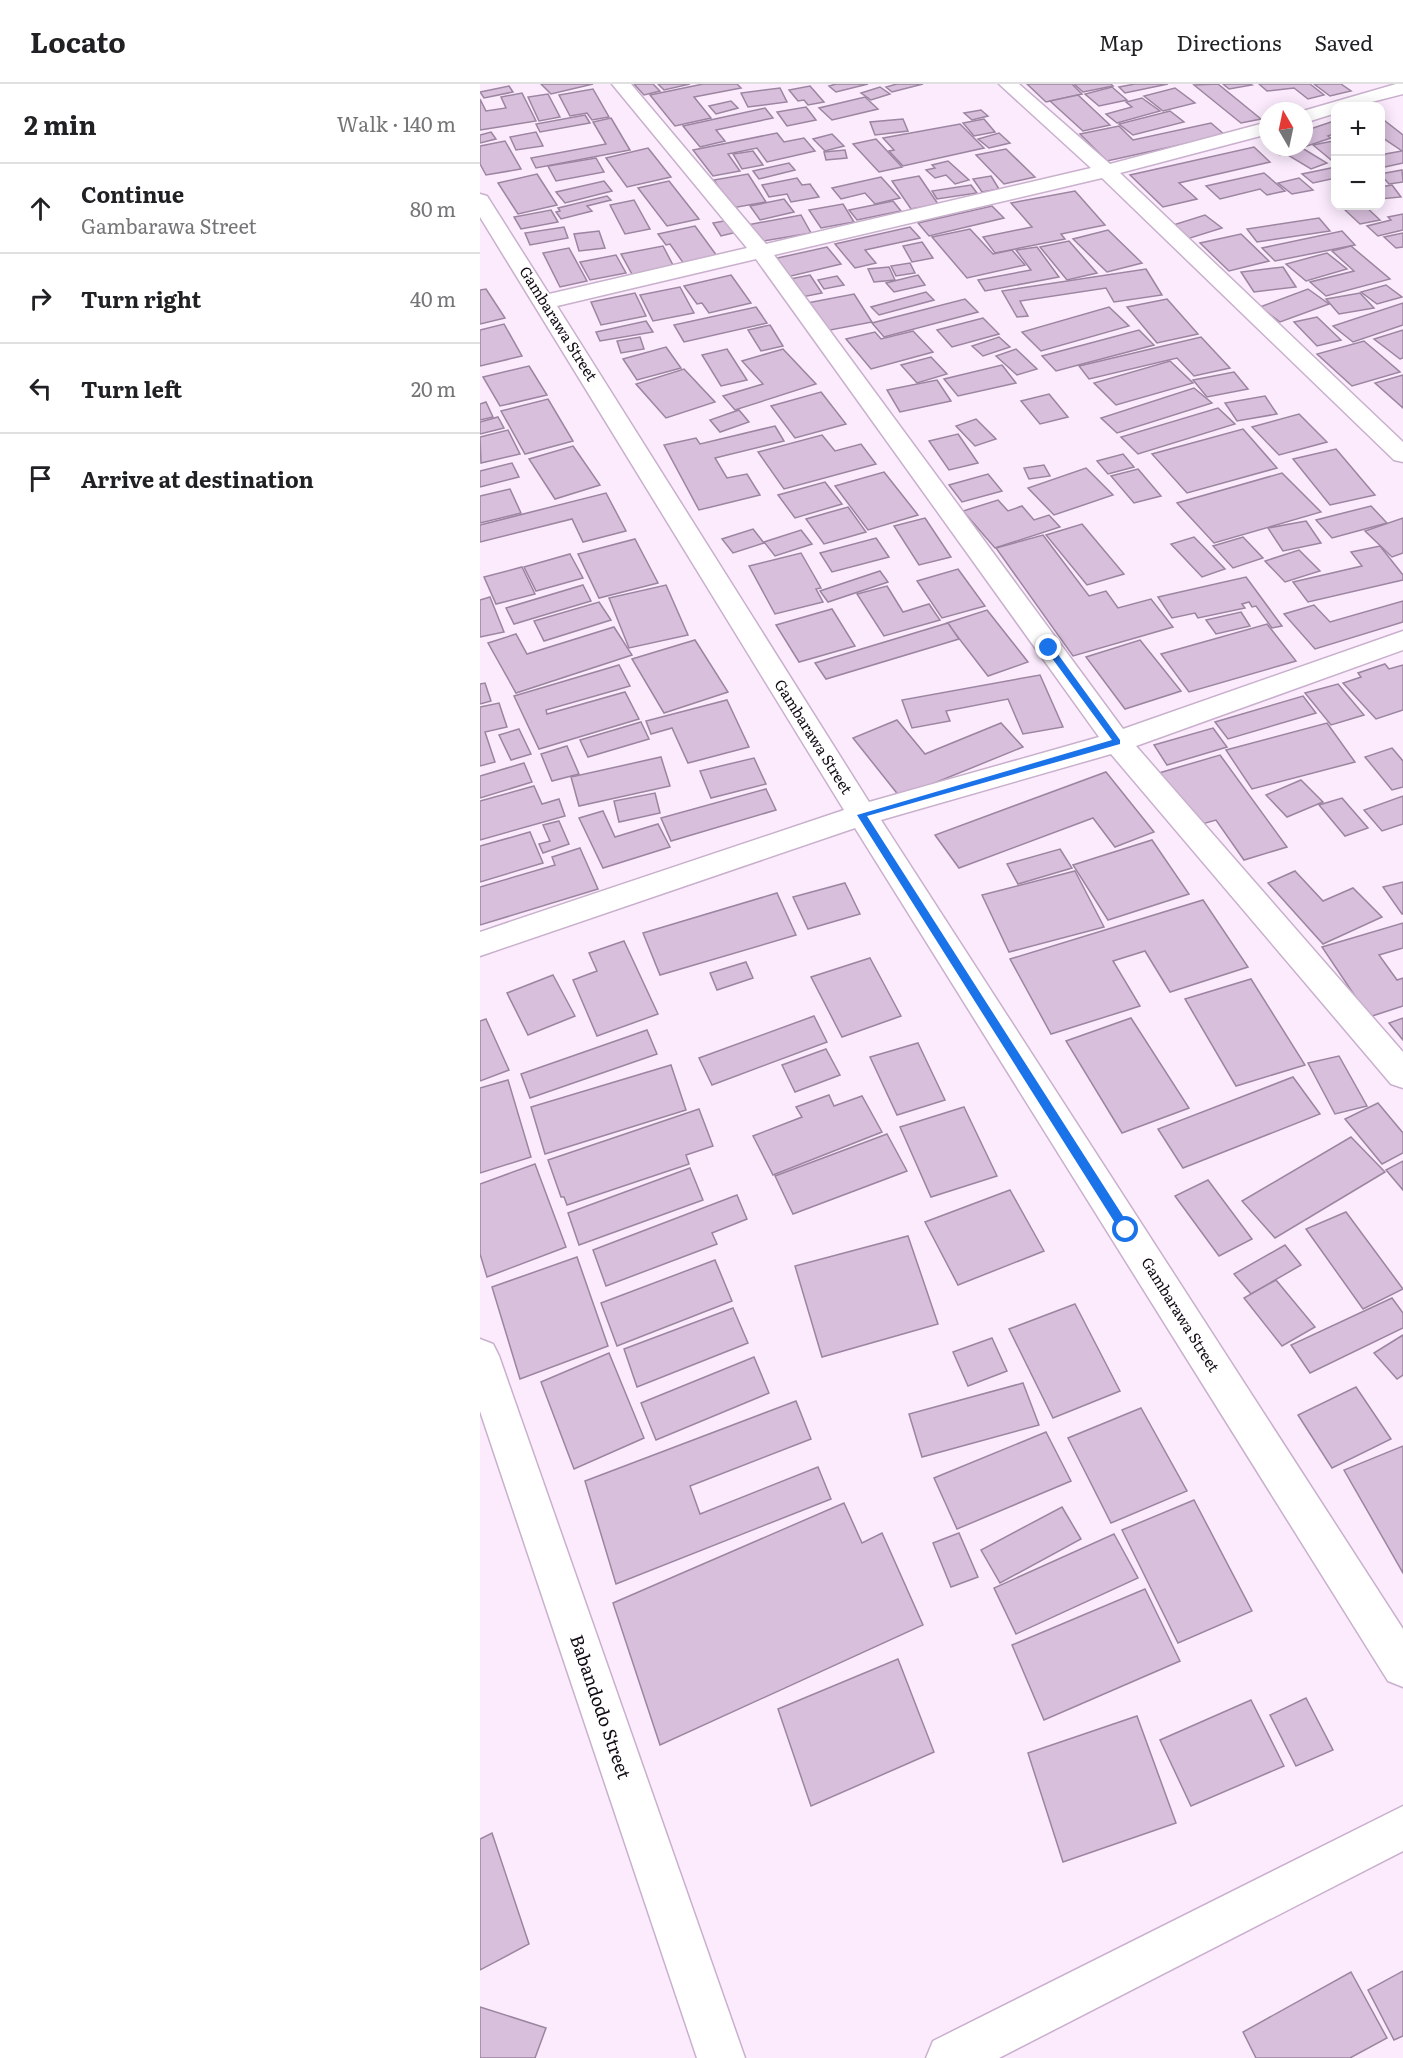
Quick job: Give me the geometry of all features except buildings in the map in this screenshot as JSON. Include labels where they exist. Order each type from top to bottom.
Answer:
[{"type":"street","points":[[621,84],[762,253],[1117,742],[1403,1075]]},
{"type":"street","points":[[1008,84],[1106,171],[1403,455]]},
{"type":"street","points":[[1375,88],[1403,109]]},
{"type":"street","points":[[1346,102],[1375,88],[1403,88]]},
{"type":"street","points":[[1313,114],[1331,109]]},
{"type":"street","points":[[544,302],[1106,171],[1259,130]]},
{"type":"street","name":"Gambarawa Street","points":[[480,200],[862,815],[1403,1666]]},
{"type":"street","points":[[480,944],[862,815],[1117,742],[1403,640]]},
{"type":"street","name":"Babandodo Street","points":[[480,1356],[721,2058]]},
{"type":"street","points":[[950,2058],[1403,1828]]},
{"type":"route","points":[[1049,648],[1117,742],[862,815],[1126,1230]]}]
